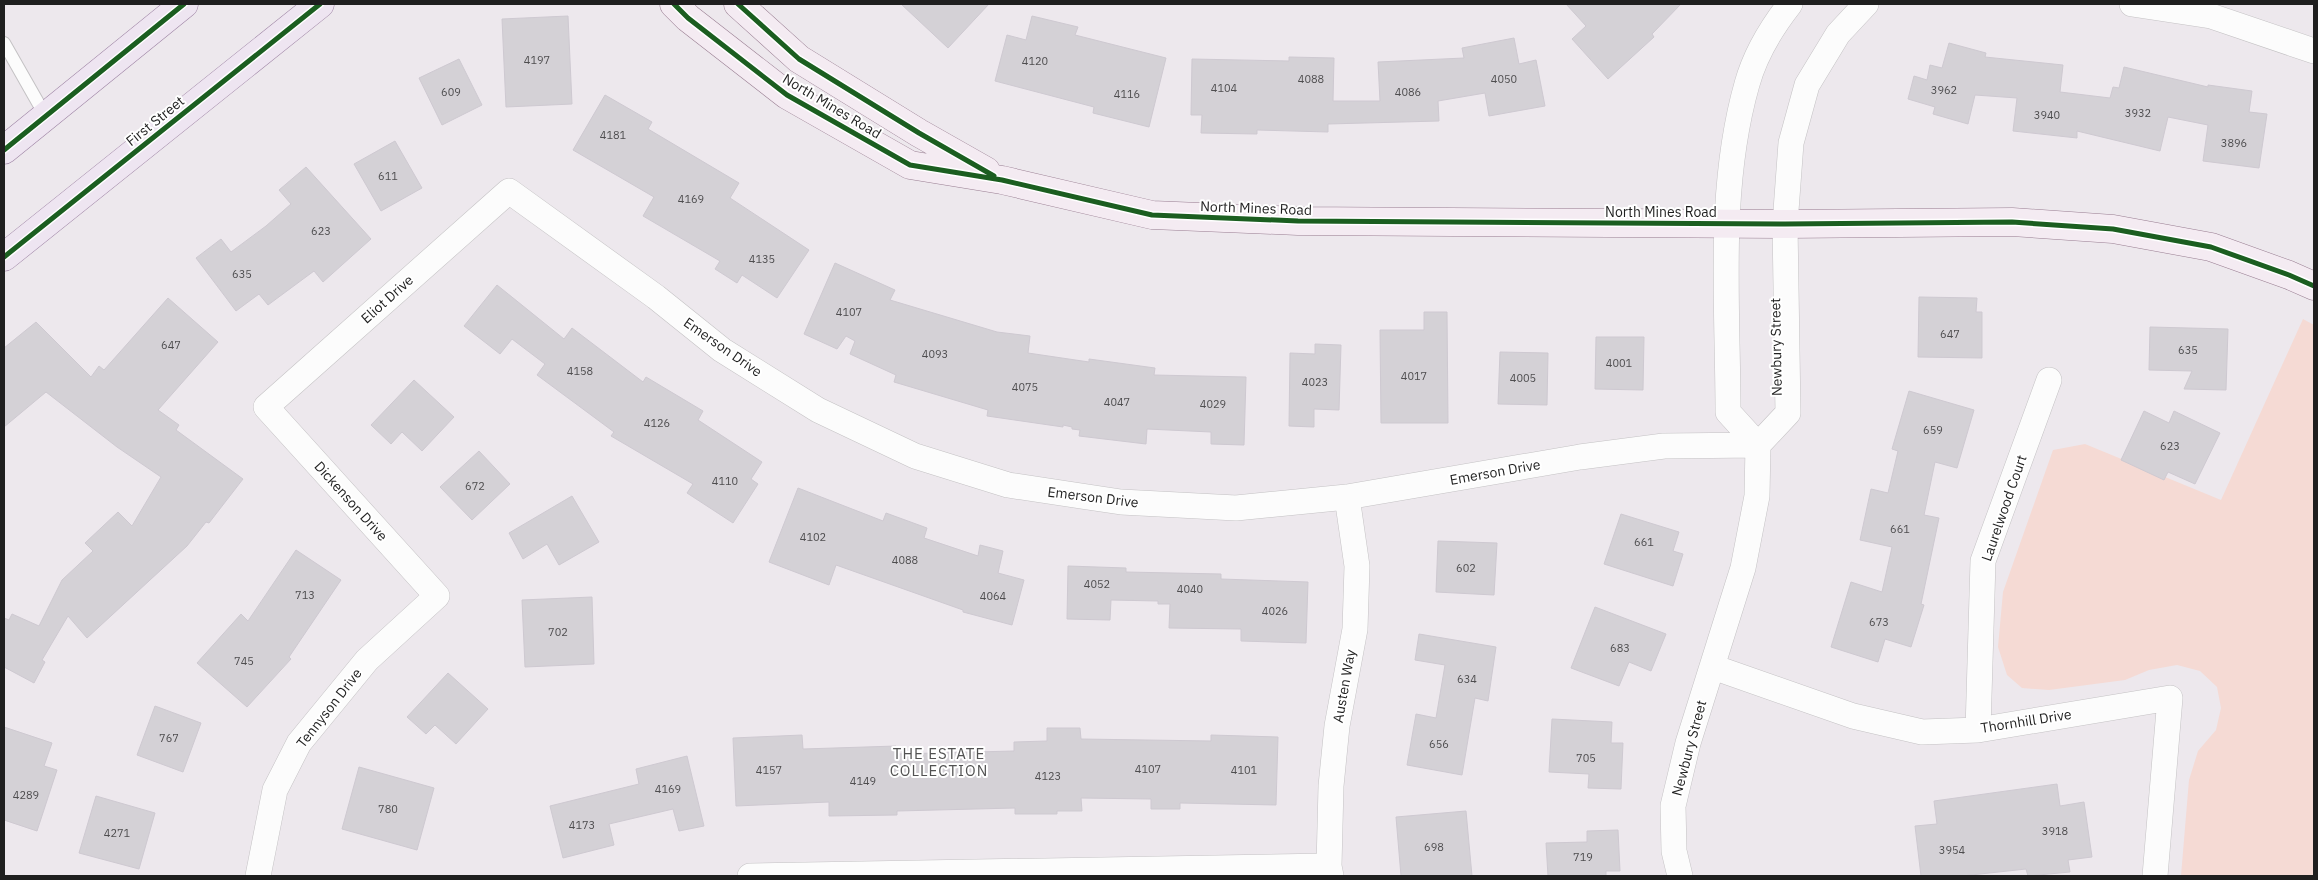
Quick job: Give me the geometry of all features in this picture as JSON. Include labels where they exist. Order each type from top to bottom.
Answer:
[{"type":"main road","points":[[4,150],[184,4]]},
{"type":"main road","name":"First Street","points":[[4,256],[320,4]]},
{"type":"main road","name":"North Mines Road","points":[[674,4],[688,18],[787,95],[910,165],[1002,180],[1152,215],[1298,221],[1727,224],[2012,222],[2113,229],[2211,247],[2314,286]]},
{"type":"main road","name":"North Mines Road","points":[[738,4],[799,59],[919,133],[1002,180]]},
{"type":"street","points":[[1758,445],[1728,412],[1727,224],[1736,136],[1748,82],[1774,25],[1790,4]]},
{"type":"street","name":"Newbury Street","points":[[1680,876],[1674,851],[1673,806],[1688,743],[1743,568],[1757,496],[1758,445],[1788,414],[1785,224],[1791,143],[1807,85],[1838,34],[1866,4]]},
{"type":"street","points":[[2132,4],[2211,16],[2314,51]]},
{"type":"street","name":"Eliot Drive","points":[[266,407],[508,191]]},
{"type":"street","name":"Emerson Drive","points":[[508,191],[656,297],[722,350],[818,410],[915,456],[1008,485],[1121,502],[1236,508],[1348,497],[1580,457],[1664,446],[1758,445]]},
{"type":"street","name":"Laurelwood Court","points":[[1978,730],[1983,561],[2049,380]]},
{"type":"street","name":"Dickenson Drive","points":[[266,407],[437,596]]},
{"type":"street","name":"Austen Way","points":[[1330,871],[1332,786],[1337,726],[1355,629],[1357,566],[1348,497]]},
{"type":"street","name":"Tennyson Drive","points":[[258,876],[275,790],[299,743],[367,660],[437,596]]},
{"type":"street","name":"Thornhill Drive","points":[[1713,667],[1853,716],[1922,732],[1978,730],[2170,698],[2155,876]]},
{"type":"street","points":[[750,876],[1330,871]]},
{"type":"lane","points":[[4,43],[45,115]]},
{"type":"shaded area","points":[[2303,319],[2314,325],[2314,876],[2181,876],[2189,780],[2198,751],[2216,730],[2221,708],[2217,687],[2200,671],[2177,665],[2149,670],[2125,680],[2049,690],[2022,688],[2007,675],[1998,647],[2003,592],[2053,450],[2085,444],[2221,500]]},
{"type":"building","points":[[901,4],[989,4],[948,48]]},
{"type":"building","points":[[1566,4],[1681,4],[1652,34],[1654,37],[1608,79],[1572,39],[1586,26]]},
{"type":"building","points":[[568,16],[572,104],[506,107],[502,19]]},
{"type":"building","points":[[1032,16],[1078,27],[1075,35],[1166,58],[1149,127],[1093,113],[1094,107],[995,81],[1007,35],[1026,40]]},
{"type":"building","points":[[1514,38],[1519,64],[1536,60],[1545,106],[1489,116],[1485,93],[1438,101],[1439,121],[1328,124],[1328,132],[1257,130],[1257,134],[1201,133],[1202,115],[1191,115],[1192,59],[1289,61],[1289,57],[1334,58],[1333,101],[1380,101],[1378,62],[1464,58],[1462,48]]},
{"type":"building","points":[[1949,43],[1986,53],[1985,57],[2063,65],[2060,92],[2110,98],[2113,87],[2119,88],[2124,67],[2208,87],[2208,85],[2252,91],[2249,112],[2267,114],[2259,168],[2203,161],[2208,125],[2168,117],[2160,151],[2077,131],[2077,138],[2013,131],[2017,98],[1975,95],[1968,124],[1933,114],[1935,107],[1908,99],[1914,76],[1927,80],[1930,65],[1942,68]]},
{"type":"building","points":[[459,59],[482,105],[442,125],[419,78]]},
{"type":"building","points":[[605,95],[652,122],[648,129],[739,183],[730,198],[809,250],[777,298],[742,275],[737,283],[715,269],[720,261],[643,216],[654,197],[573,150]]},
{"type":"building","points":[[395,141],[422,188],[381,211],[354,164]]},
{"type":"building","points":[[306,167],[371,239],[323,282],[314,271],[268,305],[259,294],[236,311],[196,258],[221,239],[231,252],[266,226],[291,204],[279,190]]},
{"type":"building","points":[[835,263],[895,290],[890,300],[997,332],[1030,336],[1028,353],[1089,362],[1089,359],[1155,368],[1154,375],[1246,377],[1244,445],[1211,444],[1211,432],[1147,429],[1146,444],[1079,436],[1080,430],[1072,429],[1072,427],[987,416],[988,410],[894,382],[896,375],[850,354],[855,341],[846,336],[837,349],[804,334]]},
{"type":"building","points":[[497,285],[564,339],[572,328],[643,382],[646,377],[703,411],[698,420],[762,462],[751,479],[758,484],[733,523],[687,493],[693,484],[611,436],[614,432],[537,375],[545,364],[512,339],[500,354],[464,326]]},
{"type":"building","points":[[1919,297],[1977,298],[1976,312],[1982,312],[1982,358],[1918,357]]},
{"type":"building","points":[[168,298],[218,342],[158,410],[179,425],[176,430],[243,479],[209,523],[206,522],[187,546],[87,638],[68,616],[42,660],[45,662],[34,683],[4,667],[4,618],[9,620],[12,614],[39,626],[62,580],[93,551],[85,543],[118,512],[132,526],[161,477],[117,447],[46,392],[4,427],[4,348],[36,322],[91,377],[99,366],[104,370]]},
{"type":"building","points":[[1424,312],[1447,312],[1448,423],[1381,423],[1380,330],[1424,330]]},
{"type":"building","points":[[2150,327],[2228,329],[2226,390],[2184,389],[2192,371],[2149,370]]},
{"type":"building","points":[[1596,337],[1644,337],[1643,390],[1595,389]]},
{"type":"building","points":[[1315,344],[1341,345],[1339,410],[1314,409],[1314,427],[1289,426],[1290,353],[1315,354]]},
{"type":"building","points":[[1500,352],[1548,353],[1547,405],[1498,404]]},
{"type":"building","points":[[414,380],[454,417],[422,451],[402,432],[391,444],[371,425]]},
{"type":"building","points":[[1909,391],[1974,410],[1957,468],[1935,462],[1924,515],[1939,518],[1921,604],[1924,605],[1911,647],[1885,639],[1878,662],[1831,647],[1851,582],[1882,592],[1892,547],[1860,540],[1871,489],[1888,493],[1898,451],[1892,449]]},
{"type":"building","points":[[2144,411],[2169,423],[2174,411],[2220,433],[2195,484],[2168,472],[2164,480],[2121,460]]},
{"type":"building","points":[[479,451],[510,484],[472,520],[440,487]]},
{"type":"building","points":[[798,488],[883,521],[886,513],[927,528],[924,538],[978,556],[980,545],[1003,551],[998,573],[1024,580],[1012,625],[963,612],[963,610],[836,565],[829,585],[769,562]]},
{"type":"building","points":[[572,496],[599,542],[559,565],[547,544],[523,559],[509,533]]},
{"type":"building","points":[[1621,514],[1679,532],[1673,551],[1683,554],[1673,586],[1604,564]]},
{"type":"building","points":[[1438,541],[1497,543],[1494,595],[1436,592]]},
{"type":"building","points":[[296,550],[341,580],[289,657],[291,659],[247,707],[197,663],[241,614],[248,621]]},
{"type":"building","points":[[1068,566],[1126,568],[1126,572],[1221,574],[1221,579],[1308,582],[1306,643],[1241,641],[1241,629],[1169,628],[1170,604],[1158,604],[1158,601],[1111,600],[1110,620],[1067,619]]},
{"type":"building","points":[[592,597],[594,664],[525,667],[522,600]]},
{"type":"building","points":[[1595,607],[1666,634],[1651,671],[1629,662],[1619,686],[1571,668]]},
{"type":"building","points":[[1419,634],[1496,647],[1488,701],[1475,698],[1462,775],[1407,765],[1416,714],[1436,718],[1445,665],[1415,660]]},
{"type":"building","points":[[448,673],[488,709],[456,744],[435,725],[426,734],[407,717]]},
{"type":"building","points":[[155,706],[201,723],[183,772],[137,755]]},
{"type":"building","points":[[1552,719],[1612,722],[1611,743],[1623,743],[1621,789],[1588,788],[1589,774],[1549,772]]},
{"type":"building","points":[[4,727],[52,743],[44,766],[57,770],[37,831],[4,820]]},
{"type":"building","points":[[1047,728],[1080,728],[1081,739],[1211,741],[1211,735],[1278,737],[1276,805],[1180,803],[1180,809],[1151,809],[1151,799],[1081,798],[1082,811],[1057,811],[1057,814],[1015,814],[1015,808],[897,811],[897,815],[829,816],[829,802],[736,806],[733,738],[802,735],[803,749],[896,746],[896,754],[1014,751],[1014,742],[1047,741]]},
{"type":"building","points":[[687,756],[704,826],[679,831],[673,809],[609,824],[614,845],[563,858],[550,806],[639,784],[636,769]]},
{"type":"building","points":[[359,767],[434,788],[417,850],[342,829]]},
{"type":"building","points":[[2057,784],[2060,806],[2084,802],[2092,857],[2068,860],[2070,872],[2028,876],[2026,869],[1962,876],[1921,876],[1915,826],[1937,824],[1934,801]]},
{"type":"building","points":[[96,796],[155,813],[139,869],[79,853]]},
{"type":"building","points":[[1466,811],[1472,876],[1401,876],[1396,817]]},
{"type":"building","points":[[1618,830],[1620,871],[1606,871],[1606,876],[1548,876],[1546,843],[1587,842],[1587,831]]},
{"type":"cycle path","points":[[4,150],[184,4]]},
{"type":"cycle path","points":[[4,257],[320,4]]},
{"type":"cycle path","points":[[674,4],[688,18],[787,95],[910,165],[1002,180],[1152,215],[1298,221],[1785,224],[2012,222],[2113,229],[2211,247],[2314,286]]},
{"type":"cycle path","points":[[738,4],[799,59],[919,133],[994,176]]},
{"type":"district","name":"THE ESTATE COLLECTION","points":[[939,762]]}]
